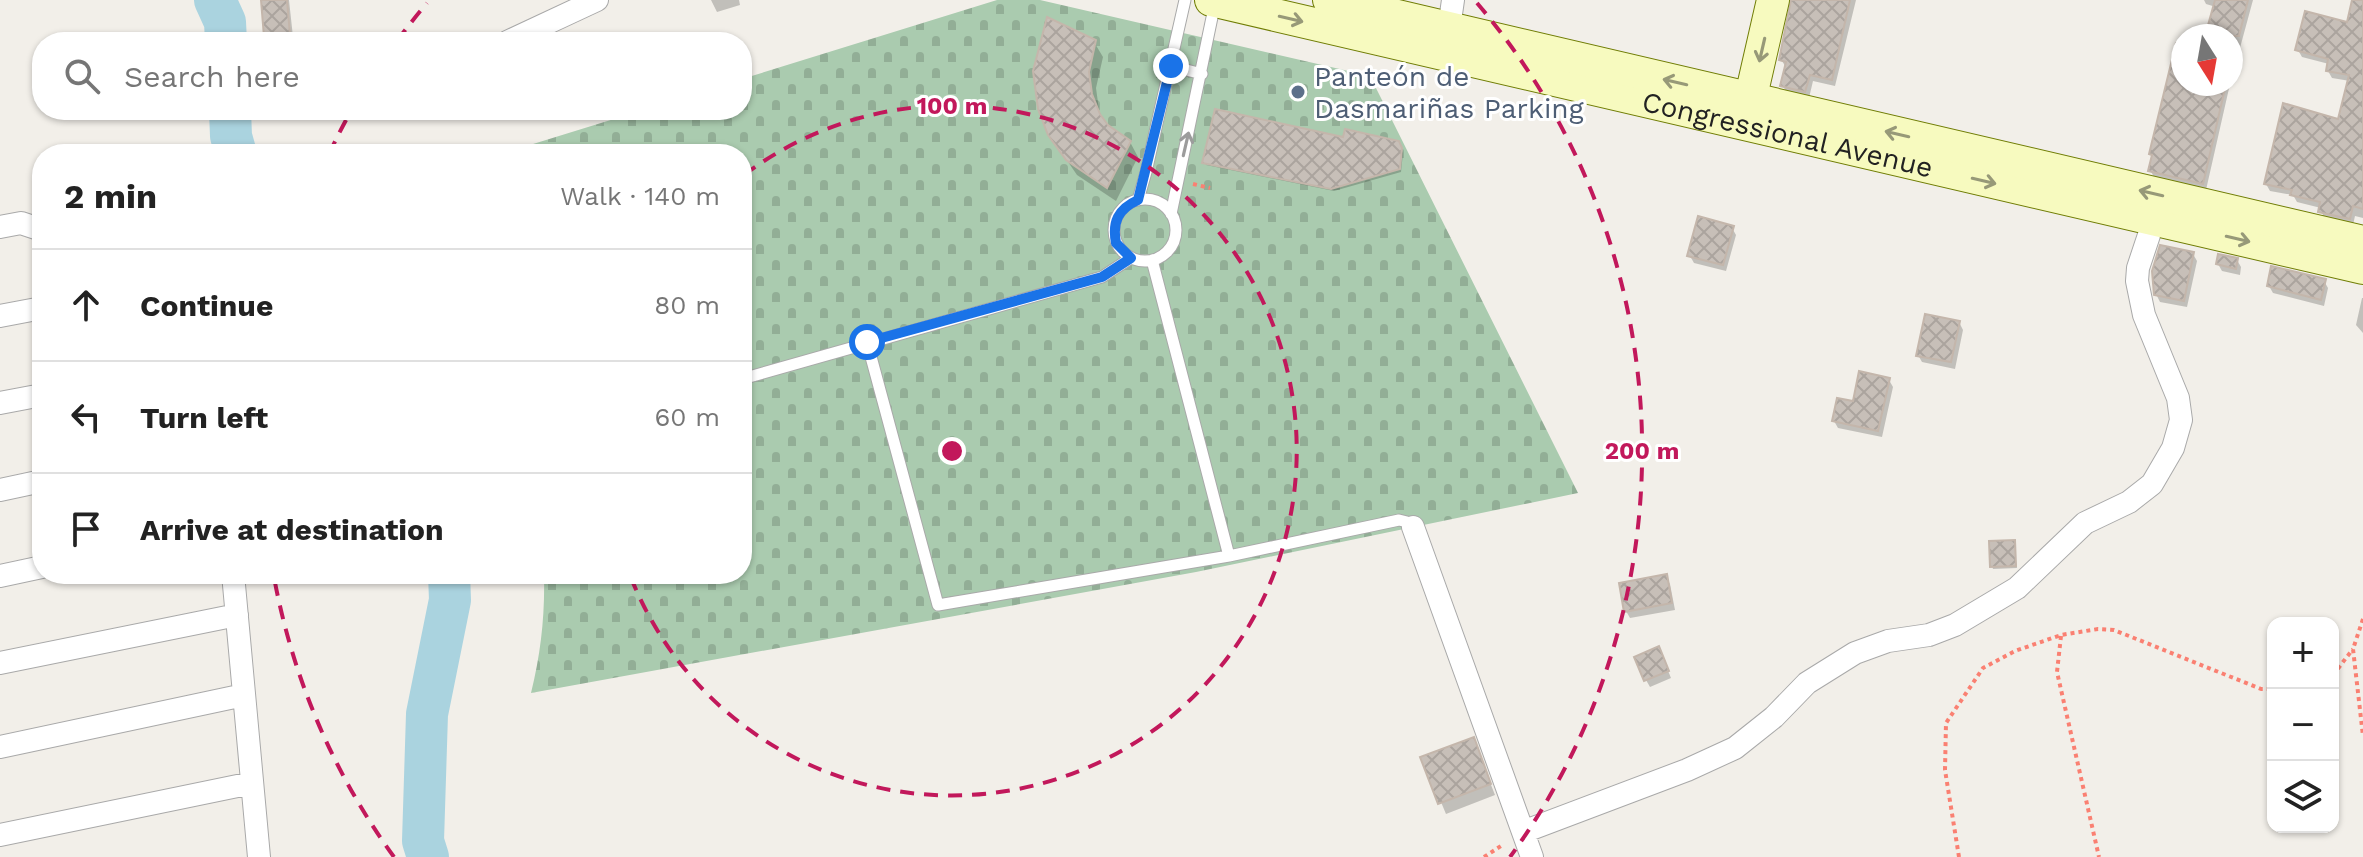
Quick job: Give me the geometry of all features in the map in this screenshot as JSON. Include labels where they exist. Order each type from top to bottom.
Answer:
[{"type":"main road","name":"Congressional Avenue","points":[[1214,0],[2363,242]]},
{"type":"main road","name":"Congressional Avenue","points":[[1329,0],[1451,14],[1748,113],[2154,220],[2363,268]]},
{"type":"main road","points":[[1748,113],[1773,0]]},
{"type":"street","points":[[528,32],[597,0]]},
{"type":"street","points":[[1523,832],[1687,770],[1735,748],[1774,717],[1807,683],[1855,653],[1888,641],[1929,635],[1955,625],[2017,588],[2085,523],[2129,502],[2152,484],[2173,448],[2181,420],[2178,398],[2144,315],[2137,281],[2138,268],[2154,220]]},
{"type":"street","points":[[0,227],[21,223],[32,227]]},
{"type":"street","points":[[0,316],[32,310]]},
{"type":"street","points":[[0,403],[32,397]]},
{"type":"street","points":[[0,490],[32,483]]},
{"type":"street","points":[[1413,527],[1532,857]]},
{"type":"street","points":[[0,576],[32,569]]},
{"type":"street","points":[[234,584],[259,857]]},
{"type":"street","points":[[0,663],[237,615]]},
{"type":"street","points":[[0,747],[244,695]]},
{"type":"street","points":[[0,835],[252,783]]},
{"type":"lane","points":[[1138,200],[1185,0]]},
{"type":"lane","points":[[1171,214],[1202,74],[1214,0]]},
{"type":"lane","points":[[1171,66],[1202,74]]},
{"type":"lane","points":[[752,376],[1102,277],[1131,258],[1152,260],[1161,257],[1174,242],[1175,223],[1171,214],[1157,202],[1138,200],[1120,212],[1115,222],[1116,243],[1131,258]]},
{"type":"lane","points":[[1152,260],[1229,556]]},
{"type":"lane","points":[[867,342],[938,605],[1229,556],[1399,520],[1413,527]]},
{"type":"path","points":[[2339,667],[2353,649],[2363,619]]},
{"type":"path","points":[[1959,857],[1945,770],[1946,723],[1983,668],[2015,651],[2061,635],[2098,629],[2114,630],[2267,689]]},
{"type":"path","points":[[2061,635],[2057,672],[2099,857]]},
{"type":"path","points":[[2353,649],[2363,736]]},
{"type":"green space","points":[[997,0],[1040,0],[1370,76],[1578,493],[1196,572],[531,693],[542,634],[544,584],[752,584],[752,144],[533,144],[611,120],[752,120],[752,76]]},
{"type":"building","points":[[261,0],[287,0],[290,32],[264,32]]},
{"type":"building","points":[[1791,0],[1850,0],[1832,80],[1810,75],[1805,92],[1780,86],[1786,62],[1779,60]]},
{"type":"building","points":[[2215,0],[2248,0],[2242,24],[2208,24]]},
{"type":"building","points":[[2352,0],[2363,0],[2363,209],[2353,206],[2350,219],[2318,212],[2320,202],[2290,195],[2292,190],[2264,184],[2283,103],[2338,119],[2349,75],[2326,71],[2328,59],[2295,50],[2305,11],[2347,22]]},
{"type":"building","points":[[1047,17],[1096,40],[1089,72],[1092,94],[1108,125],[1131,141],[1107,188],[1066,160],[1048,135],[1038,109],[1033,71]]},
{"type":"building","points":[[2171,64],[2171,96],[2223,96],[2203,184],[2148,171],[2152,155],[2149,154]]},
{"type":"building","points":[[1215,109],[1343,137],[1345,129],[1399,141],[1402,148],[1400,169],[1331,189],[1202,163]]},
{"type":"building","points":[[1698,216],[1734,226],[1723,265],[1687,256]]},
{"type":"building","points":[[2160,245],[2194,252],[2184,301],[2154,295],[2152,271]]},
{"type":"building","points":[[2218,254],[2238,258],[2236,269],[2216,264]]},
{"type":"building","points":[[2271,266],[2326,279],[2321,300],[2267,286]]},
{"type":"building","points":[[1925,314],[1960,321],[1951,362],[1916,356]]},
{"type":"building","points":[[1859,371],[1890,378],[1878,431],[1832,421],[1837,398],[1853,401]]},
{"type":"building","points":[[2015,540],[2016,566],[1990,567],[1989,541]]},
{"type":"building","points":[[1667,574],[1672,603],[1624,612],[1619,583]]},
{"type":"building","points":[[1659,646],[1669,671],[1644,681],[1634,657]]},
{"type":"building","points":[[1474,737],[1491,784],[1438,804],[1420,757]]},
{"type":"waterway","points":[[215,0],[225,22],[226,32]]},
{"type":"waterway","points":[[230,120],[233,144]]},
{"type":"waterway","points":[[428,857],[423,841],[427,714],[450,600],[449,584]]},
{"type":"place","name":"Panteón de Dasmariñas Parking","points":[[1298,92]]},
{"type":"route","points":[[867,342],[1102,277],[1131,258],[1116,243],[1115,222],[1128,204],[1138,200],[1171,66]]}]
